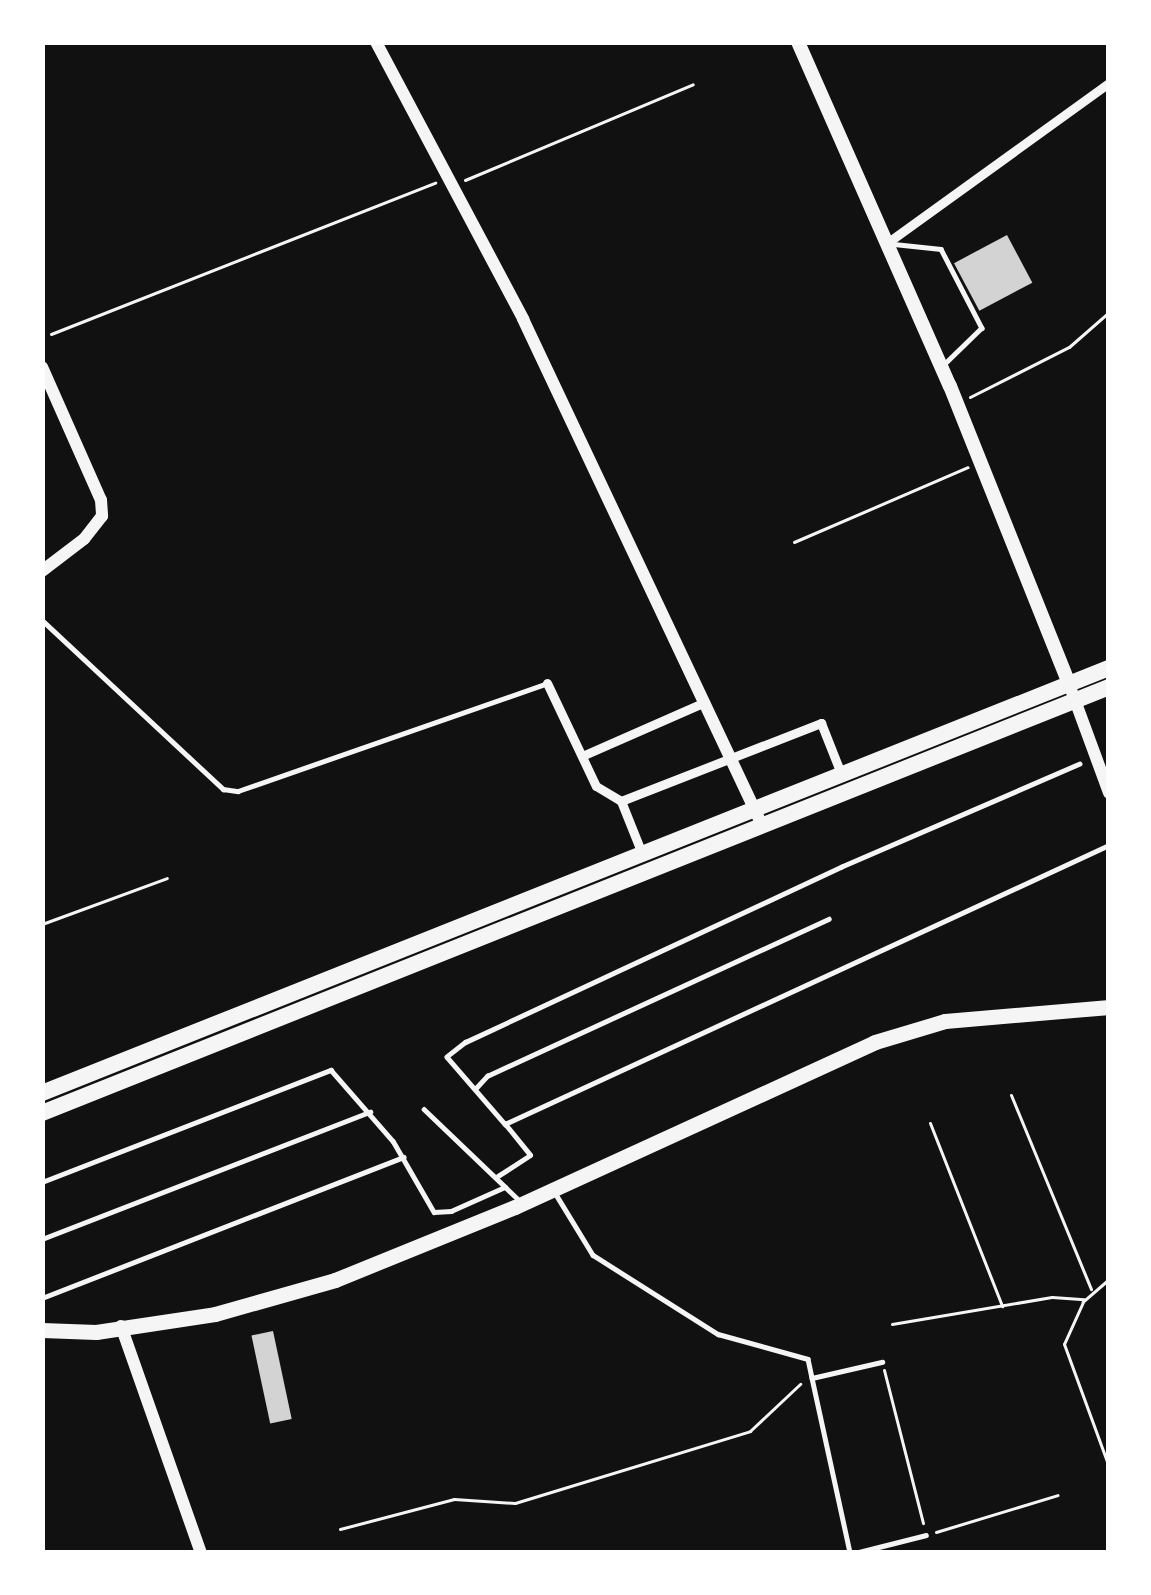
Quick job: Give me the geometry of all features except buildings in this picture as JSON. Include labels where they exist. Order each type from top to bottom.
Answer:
[{"type":"highway","points":[[346,983],[1072,693],[1109,668]]},
{"type":"highway","points":[[42,1113],[643,856],[759,818],[842,776],[1072,693],[1109,687]]},
{"type":"highway","points":[[42,1094],[298,1003]]},
{"type":"main road","points":[[798,42],[957,402],[1072,693]]},
{"type":"main road","points":[[42,1330],[96,1332],[215,1314],[335,1280],[553,1190],[875,1042],[945,1022],[1109,1007]]},
{"type":"main road","points":[[42,1320],[121,1326]]},
{"type":"street","points":[[376,42],[523,319],[759,818]]},
{"type":"street","points":[[887,243],[1109,82]]},
{"type":"street","points":[[42,367],[101,500],[101,516],[84,539],[42,572]]},
{"type":"street","points":[[547,683],[596,786],[621,801],[643,856]]},
{"type":"street","points":[[1072,693],[1109,793]]},
{"type":"street","points":[[582,756],[705,702]]},
{"type":"street","points":[[621,801],[821,723],[842,776]]},
{"type":"street","points":[[121,1326],[201,1553]]},
{"type":"lane","points":[[887,243],[941,248],[982,328],[942,367]]},
{"type":"lane","points":[[42,620],[224,789],[238,791],[547,683]]},
{"type":"lane","points":[[496,1178],[530,1155],[447,1057],[466,1042],[1080,764]]},
{"type":"lane","points":[[505,1124],[1107,846]]},
{"type":"lane","points":[[475,1089],[487,1076],[829,919]]},
{"type":"lane","points":[[42,1182],[331,1070],[403,1157],[434,1212],[451,1211],[505,1187]]},
{"type":"lane","points":[[424,1109],[522,1203]]},
{"type":"lane","points":[[42,1239],[370,1112]]},
{"type":"lane","points":[[42,1298],[403,1157]]},
{"type":"lane","points":[[553,1190],[593,1255],[718,1334],[808,1359],[852,1553],[926,1535]]},
{"type":"lane","points":[[812,1378],[882,1362]]},
{"type":"path","points":[[51,334],[693,85]]},
{"type":"path","points":[[957,402],[1022,375],[1069,347],[1109,312]]},
{"type":"path","points":[[794,542],[981,462]]},
{"type":"path","points":[[42,924],[167,878]]},
{"type":"path","points":[[1011,1095],[1082,1278],[1092,1290]]},
{"type":"path","points":[[930,1123],[1002,1306]]},
{"type":"path","points":[[1109,1279],[1085,1299],[1064,1344],[1109,1467]]},
{"type":"path","points":[[892,1324],[1052,1297],[1085,1299]]},
{"type":"path","points":[[882,1362],[926,1535],[1058,1495]]},
{"type":"path","points":[[340,1529],[454,1499],[515,1503],[750,1431],[812,1378]]}]
